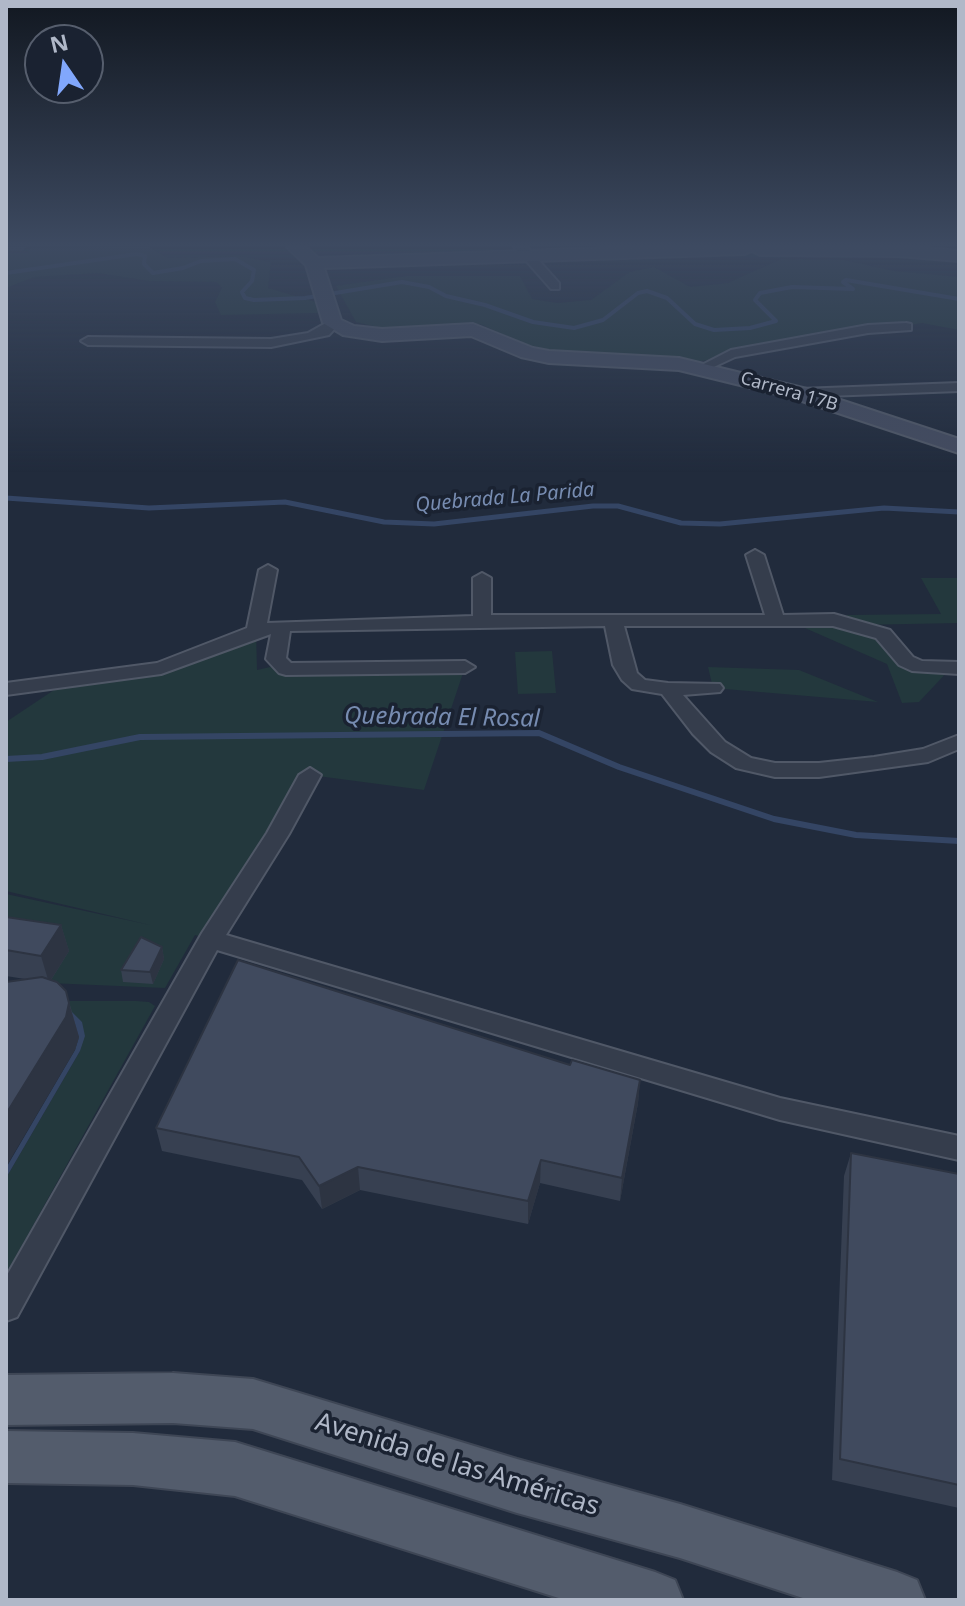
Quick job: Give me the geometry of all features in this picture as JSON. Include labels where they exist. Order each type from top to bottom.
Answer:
[{"type":"main road","name":"Avenida de las Américas","points":[[6,1400],[173,1398],[253,1404],[517,1486],[680,1531],[897,1600]]},
{"type":"main road","points":[[6,1457],[133,1459],[235,1469],[655,1600]]},
{"type":"street","points":[[88,341],[271,343],[324,332],[325,322]]},
{"type":"street","name":"Carrera 17B","points":[[342,322],[350,331],[382,335],[473,330],[528,353],[549,357],[640,360],[703,368],[800,393],[959,446]]},
{"type":"street","points":[[703,368],[731,354],[856,331],[906,327]]},
{"type":"street","points":[[800,393],[959,387]]},
{"type":"street","points":[[755,555],[776,620]]},
{"type":"street","points":[[256,631],[268,570]]},
{"type":"street","points":[[482,578],[482,621]]},
{"type":"street","points":[[613,620],[623,665],[639,685],[668,689],[713,688]]},
{"type":"street","points":[[6,689],[161,668],[256,631],[282,626],[482,621],[834,620],[883,634],[906,661],[919,667],[959,668]]},
{"type":"street","points":[[282,626],[276,659],[286,669],[465,667]]},
{"type":"street","points":[[668,689],[700,730],[718,747],[744,763],[775,770],[819,770],[874,764],[928,755],[959,741]]},
{"type":"street","points":[[6,1307],[211,939],[278,834],[310,775]]},
{"type":"street","points":[[211,939],[780,1109],[959,1148]]},
{"type":"green space","points":[[356,322],[959,322],[959,330],[922,323],[696,362],[674,357],[571,356],[522,343],[480,324],[386,329]]},
{"type":"green space","points":[[921,578],[959,578],[959,623],[857,625],[871,629],[906,661],[951,668],[919,702],[902,703],[887,664],[789,621],[834,620],[848,615],[941,614]]},
{"type":"green space","points":[[256,631],[257,670],[279,665],[465,667],[424,790],[310,775],[211,939],[195,935],[165,988],[49,983],[6,941],[6,894],[150,925],[6,891],[6,722],[57,688],[153,670]]},
{"type":"green space","points":[[552,651],[556,693],[518,694],[515,652]]},
{"type":"green space","points":[[708,667],[799,670],[878,702],[713,688]]},
{"type":"green space","points":[[51,1001],[136,1001],[155,1006],[6,1274],[6,1178],[80,1051],[82,1022]]},
{"type":"water","points":[[71,1011],[82,1022],[85,1036],[80,1051],[6,1178],[6,1168],[75,1050],[79,1037],[66,1016]]},
{"type":"building","points":[[6,917],[61,925],[41,956],[6,950]]},
{"type":"building","points":[[141,937],[162,947],[150,972],[121,970]]},
{"type":"building","points":[[238,960],[570,1065],[572,1060],[640,1080],[622,1178],[541,1160],[528,1201],[358,1167],[319,1186],[299,1157],[156,1128]]},
{"type":"building","points":[[42,977],[57,982],[66,991],[69,1003],[66,1017],[6,1114],[6,982]]},
{"type":"building","points":[[851,1153],[959,1174],[959,1485],[840,1459]]},
{"type":"waterway","points":[[533,322],[574,328],[596,322]]},
{"type":"waterway","points":[[693,322],[714,330],[750,328],[772,322]]},
{"type":"waterway","name":"Quebrada La Parida","points":[[6,498],[149,508],[285,502],[384,522],[434,524],[593,506],[618,506],[681,523],[720,524],[884,508],[959,512]]},
{"type":"waterway","name":"Quebrada El Rosal","points":[[6,759],[42,757],[140,737],[539,733],[619,767],[774,819],[856,835],[959,841]]}]
